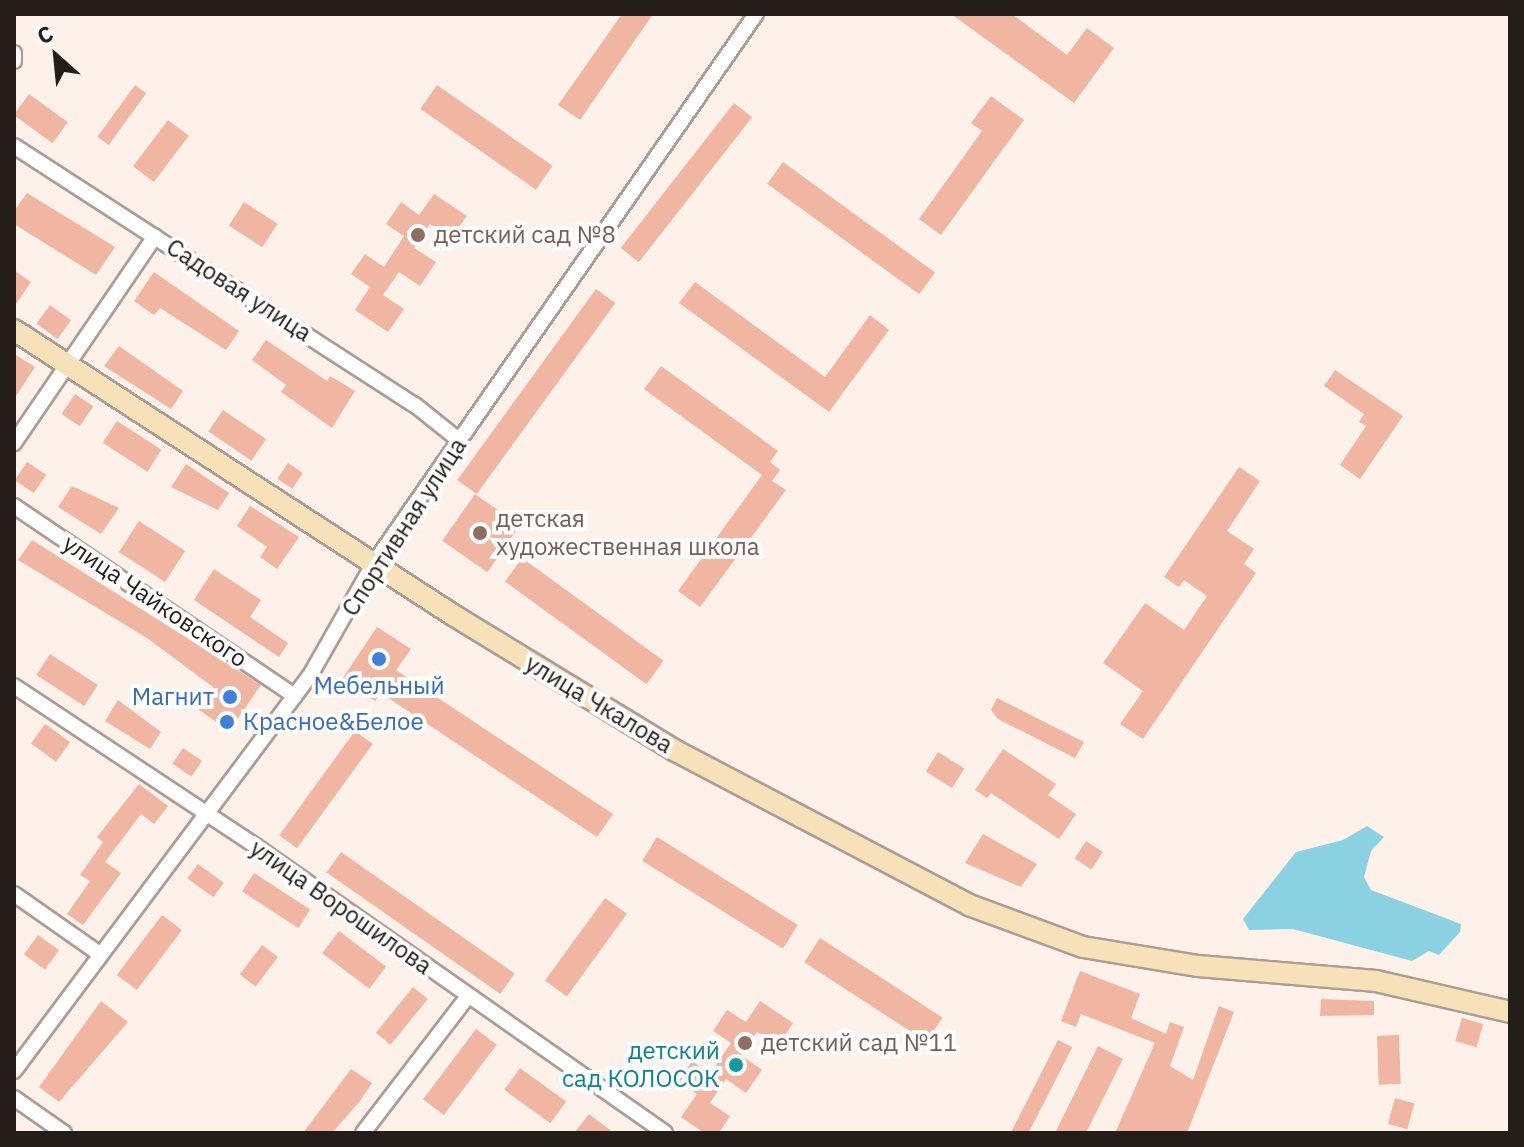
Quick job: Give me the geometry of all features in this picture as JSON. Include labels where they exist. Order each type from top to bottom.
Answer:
[{"type":"street","name":"Спортивная улица","points":[[14,1071],[295,696],[374,563],[749,18]]},
{"type":"street","points":[[14,53],[14,61]]},
{"type":"street","name":"Садовая улица","points":[[14,146],[415,405],[460,441]]},
{"type":"street","points":[[14,443],[155,236]]},
{"type":"street","name":"улица Чкалова","points":[[14,330],[374,563],[674,750],[969,905],[1083,947],[1339,978],[1510,1012]]},
{"type":"street","name":"улица Чайковского","points":[[14,506],[295,696]]},
{"type":"street","name":"улица Ворошилова","points":[[14,686],[207,814],[665,1133]]},
{"type":"street","points":[[14,894],[101,955]]},
{"type":"street","points":[[363,1133],[468,996]]},
{"type":"street","points":[[14,1098],[64,1133]]},
{"type":"water","points":[[1367,826],[1384,837],[1371,851],[1364,877],[1371,890],[1461,924],[1460,932],[1439,955],[1429,951],[1412,961],[1293,929],[1249,930],[1243,919],[1296,852],[1343,840]]},
{"type":"building","points":[[622,14],[653,14],[580,120],[558,105]]},
{"type":"building","points":[[951,14],[1012,14],[1067,55],[1087,28],[1114,48],[1074,103]]},
{"type":"building","points":[[135,85],[146,93],[109,145],[97,137]]},
{"type":"building","points":[[437,85],[553,166],[536,190],[420,109]]},
{"type":"building","points":[[29,94],[68,122],[53,143],[14,115]]},
{"type":"building","points":[[991,96],[1024,120],[941,235],[919,219],[982,131],[971,123]]},
{"type":"building","points":[[734,103],[752,117],[639,262],[621,248]]},
{"type":"building","points":[[168,120],[189,136],[154,182],[133,166]]},
{"type":"building","points":[[783,162],[935,273],[919,294],[767,184]]},
{"type":"building","points":[[27,193],[115,247],[96,275],[14,224],[14,211]]},
{"type":"building","points":[[434,194],[467,216],[451,238],[430,224],[414,248],[436,262],[420,286],[399,272],[383,295],[404,309],[388,332],[355,310],[370,287],[351,274],[365,254],[384,267],[404,236],[386,224],[401,202],[419,215]]},
{"type":"building","points":[[244,202],[278,224],[262,247],[229,225]]},
{"type":"building","points":[[14,270],[31,282],[14,307]]},
{"type":"building","points":[[154,272],[239,331],[226,350],[160,308],[154,315],[134,301]]},
{"type":"building","points":[[695,282],[825,377],[870,315],[889,330],[829,412],[679,303]]},
{"type":"building","points":[[596,289],[615,303],[477,494],[457,480]]},
{"type":"building","points":[[50,305],[71,320],[58,339],[36,324]]},
{"type":"building","points":[[266,340],[327,381],[330,376],[355,391],[332,428],[281,392],[286,385],[252,360]]},
{"type":"building","points":[[119,346],[183,391],[171,409],[104,366]]},
{"type":"building","points":[[14,354],[35,367],[14,399]]},
{"type":"building","points":[[661,366],[778,451],[770,462],[780,470],[772,481],[786,490],[700,607],[678,591],[762,475],[644,389]]},
{"type":"building","points":[[1335,370],[1403,416],[1360,479],[1340,465],[1366,426],[1359,422],[1364,414],[1324,386]]},
{"type":"building","points":[[75,394],[93,406],[80,426],[62,414]]},
{"type":"building","points":[[223,410],[266,439],[252,461],[208,432]]},
{"type":"building","points":[[117,421],[161,450],[147,472],[103,443]]},
{"type":"building","points":[[27,462],[46,475],[34,493],[15,480]]},
{"type":"building","points":[[288,463],[303,473],[292,489],[277,479]]},
{"type":"building","points":[[186,464],[229,493],[218,510],[171,487]]},
{"type":"building","points":[[1239,467],[1260,481],[1227,531],[1254,549],[1244,564],[1256,573],[1143,739],[1120,724],[1143,691],[1103,663],[1145,603],[1184,630],[1207,596],[1184,580],[1179,587],[1164,577]]},
{"type":"building","points":[[72,486],[119,508],[101,534],[58,507]]},
{"type":"building","name":"детская художественная школа","points":[[475,494],[520,526],[487,572],[442,541]]},
{"type":"building","points":[[250,506],[299,537],[277,569],[260,557],[267,547],[237,526]]},
{"type":"building","points":[[139,521],[185,551],[165,582],[119,552]]},
{"type":"building","points":[[32,540],[261,685],[229,731],[198,709],[213,687],[147,638],[18,560]]},
{"type":"building","points":[[522,558],[664,661],[647,684],[505,581]]},
{"type":"building","points":[[214,569],[261,600],[250,617],[288,643],[279,657],[194,600]]},
{"type":"building","points":[[377,627],[411,649],[396,670],[613,814],[597,837],[381,693],[375,701],[342,679]]},
{"type":"building","points":[[50,654],[98,685],[84,706],[36,675]]},
{"type":"building","points":[[997,698],[1084,742],[1075,758],[998,719],[991,710]]},
{"type":"building","points":[[118,700],[161,732],[150,749],[105,721]]},
{"type":"building","points":[[45,724],[70,742],[56,762],[31,743]]},
{"type":"building","points":[[355,731],[373,744],[297,848],[279,835]]},
{"type":"building","points":[[183,748],[202,761],[191,777],[172,764]]},
{"type":"building","points":[[1003,749],[1056,784],[1048,795],[1076,814],[1059,839],[991,793],[987,798],[975,790]]},
{"type":"building","points":[[938,752],[964,768],[952,788],[926,772]]},
{"type":"building","points":[[139,784],[168,806],[154,824],[141,814],[105,862],[121,873],[83,925],[67,914],[90,881],[80,875],[103,842],[97,837]]},
{"type":"building","points":[[983,834],[1037,864],[1021,887],[965,863]]},
{"type":"building","points":[[657,837],[798,925],[783,949],[642,861]]},
{"type":"building","points":[[1086,841],[1103,852],[1091,870],[1075,859]]},
{"type":"building","points":[[341,852],[515,974],[500,994],[327,872]]},
{"type":"building","points":[[198,864],[224,883],[213,897],[187,879]]},
{"type":"building","points":[[254,873],[310,909],[298,928],[242,891]]},
{"type":"building","points":[[605,898],[627,914],[567,996],[545,981]]},
{"type":"building","points":[[162,915],[182,930],[137,990],[117,975]]},
{"type":"building","points":[[339,931],[386,967],[369,989],[322,953]]},
{"type":"building","points":[[38,935],[59,950],[45,970],[24,954]]},
{"type":"building","points":[[820,938],[942,1018],[927,1042],[804,962]]},
{"type":"building","points":[[262,945],[278,957],[256,987],[240,975]]},
{"type":"building","points":[[1080,971],[1140,994],[1131,1018],[1166,1034],[1170,1022],[1184,1027],[1170,1066],[1193,1080],[1219,1006],[1234,1012],[1187,1133],[1115,1133],[1155,1043],[1081,1014],[1076,1027],[1061,1021]]},
{"type":"building","points":[[413,987],[428,999],[391,1045],[376,1033]]},
{"type":"building","points":[[1321,999],[1374,1001],[1374,1015],[1320,1016]]},
{"type":"building","points":[[101,1001],[128,1022],[59,1102],[39,1087]]},
{"type":"building","name":"детский сад КОЛОСОК","points":[[760,1001],[793,1023],[778,1046],[757,1032],[741,1055],[762,1070],[746,1093],[726,1079],[710,1103],[730,1116],[719,1133],[704,1133],[681,1117],[697,1094],[678,1082],[692,1061],[710,1074],[731,1043],[713,1031],[727,1010],[746,1022]]},
{"type":"building","points":[[1462,1018],[1483,1024],[1477,1047],[1455,1041]]},
{"type":"building","points":[[476,1029],[497,1045],[444,1115],[423,1099]]},
{"type":"building","points":[[1399,1035],[1401,1084],[1379,1085],[1377,1036]]},
{"type":"building","points":[[1058,1040],[1072,1047],[1029,1133],[1011,1132]]},
{"type":"building","points":[[1098,1046],[1123,1059],[1086,1133],[1055,1133]]},
{"type":"building","points":[[520,1068],[566,1102],[550,1123],[504,1090]]},
{"type":"building","points":[[351,1069],[372,1083],[360,1101],[332,1133],[303,1133]]},
{"type":"building","points":[[1395,1098],[1414,1103],[1407,1129],[1388,1124]]},
{"type":"building","points":[[589,1114],[614,1133],[574,1133]]},
{"type":"place","name":"детский сад №8","points":[[418,235]]},
{"type":"place","name":"детская художественная школа","points":[[480,533]]},
{"type":"place","name":"Мебельный","points":[[379,659]]},
{"type":"place","name":"Магнит","points":[[230,697]]},
{"type":"place","name":"Красное&Белое","points":[[227,722]]},
{"type":"place","name":"детский сад №11","points":[[745,1043]]},
{"type":"place","name":"детский сад КОЛОСОК","points":[[736,1065]]}]
